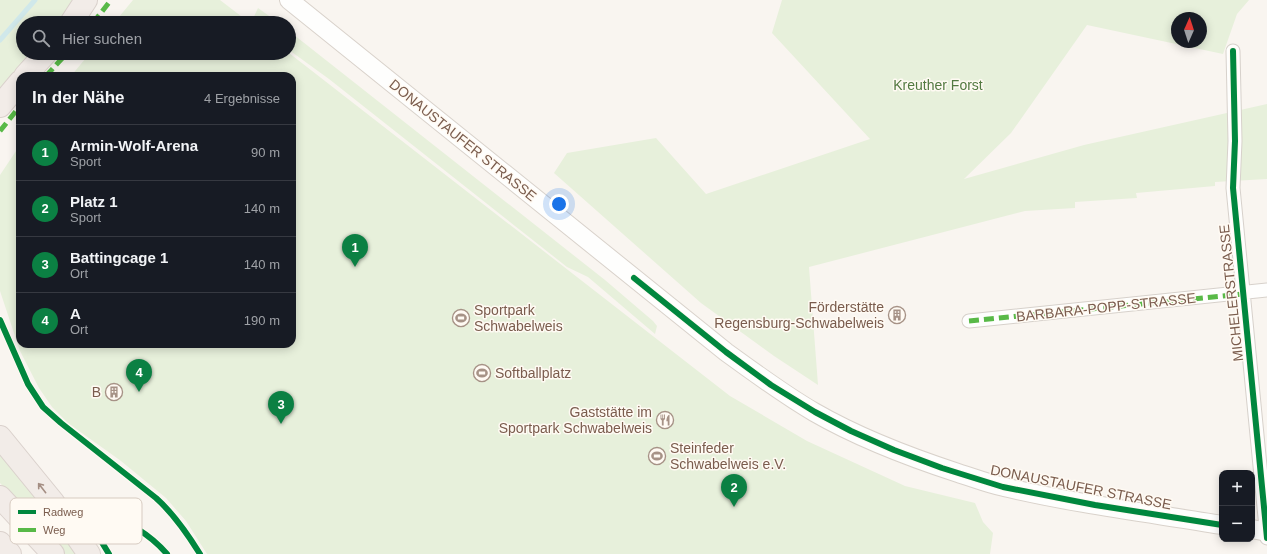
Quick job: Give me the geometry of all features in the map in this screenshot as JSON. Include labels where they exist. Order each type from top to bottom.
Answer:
[{"type":"highway","points":[[76,16],[86,0]]},
{"type":"highway","points":[[29,72],[40,60]]},
{"type":"highway","points":[[0,106],[16,87]]},
{"type":"highway","points":[[0,437],[50,498]]},
{"type":"highway","points":[[0,497],[10,508]]},
{"type":"highway","points":[[0,542],[10,554]]},
{"type":"highway","points":[[44,544],[53,554]]},
{"type":"highway","points":[[82,544],[89,554]]},
{"type":"main road","name":"DONAUSTAUFER STRASSE","points":[[289,0],[726,352],[771,385],[815,412],[851,431],[894,450],[942,468],[1003,487],[1095,505],[1219,525]]},
{"type":"street","name":"MICHELERSTRASSE","points":[[1233,51],[1235,141],[1233,188],[1264,482],[1263,533]]},
{"type":"street","name":"BARBARA-POPP-STRASSE","points":[[969,321],[1243,294],[1267,290]]},
{"type":"green space","points":[[0,0],[74,0],[64,16],[16,16],[16,60],[29,60],[0,91]]},
{"type":"green space","points":[[133,0],[220,0],[241,16],[120,16]]},
{"type":"green space","name":"Kreuther Forst","points":[[782,0],[1249,0],[1237,14],[1223,54],[1195,48],[1207,48],[1207,12],[1171,12],[1171,43],[1087,25],[1011,133],[964,179],[1084,145],[1267,104],[1267,179],[1215,182],[1215,186],[1136,193],[1137,198],[1075,202],[1075,208],[1025,211],[809,267],[818,385],[774,356],[701,303],[554,173],[567,153],[656,138],[706,194],[870,139],[772,33]]},
{"type":"green space","points":[[258,8],[269,16],[254,16]]},
{"type":"green space","points":[[296,37],[605,280],[653,321],[657,326],[655,334],[588,277],[567,267],[329,79],[296,55]]},
{"type":"green space","name":"Sportpark Schwabelweis","points":[[296,58],[730,396],[807,441],[905,486],[975,503],[983,522],[993,533],[990,554],[207,554],[186,521],[166,498],[121,461],[68,423],[52,407],[39,388],[19,348],[296,348],[296,72],[74,72],[84,60],[296,60]]},
{"type":"green space","name":"Sportpark Schwabelweis","points":[[16,151],[16,339],[0,291],[0,175]]},
{"type":"green space","points":[[0,449],[37,498],[14,498],[0,483]]},
{"type":"green space","points":[[56,544],[72,544],[80,554],[65,554]]},
{"type":"waterway","points":[[21,16],[35,0]]},
{"type":"waterway","points":[[0,40],[16,22]]},
{"type":"marked path","points":[[98,16],[111,0]]},
{"type":"marked path","points":[[50,72],[61,60]]},
{"type":"marked path","points":[[0,131],[16,111]]},
{"type":"marked path","points":[[969,321],[1243,294]]},
{"type":"cycle path","points":[[1233,51],[1235,141],[1233,188],[1267,538]]},
{"type":"cycle path","points":[[634,278],[726,352],[771,385],[815,412],[851,431],[894,450],[942,468],[1003,487],[1095,505],[1219,525]]},
{"type":"cycle path","points":[[0,320],[28,384],[43,407],[156,498],[180,524],[200,554]]},
{"type":"cycle path","points":[[142,532],[153,540],[167,554]]},
{"type":"cycle path","points":[[103,544],[109,554]]},
{"type":"place","name":"Armin-Wolf-Arena","points":[[355,267]]},
{"type":"place","name":"Förderstätte Regensburg-Schwabelweis","points":[[897,315]]},
{"type":"place","name":"Sportpark Schwabelweis","points":[[461,318]]},
{"type":"place","name":"Softballplatz","points":[[482,373]]},
{"type":"place","name":"B","points":[[114,392]]},
{"type":"place","name":"A","points":[[139,392]]},
{"type":"place","name":"Gaststätte im Sportpark Schwabelweis","points":[[665,420]]},
{"type":"place","name":"Battingcage 1","points":[[281,424]]},
{"type":"place","name":"Steinfeder Schwabelweis e.V.","points":[[657,456]]},
{"type":"place","name":"Platz 1","points":[[734,507]]}]
